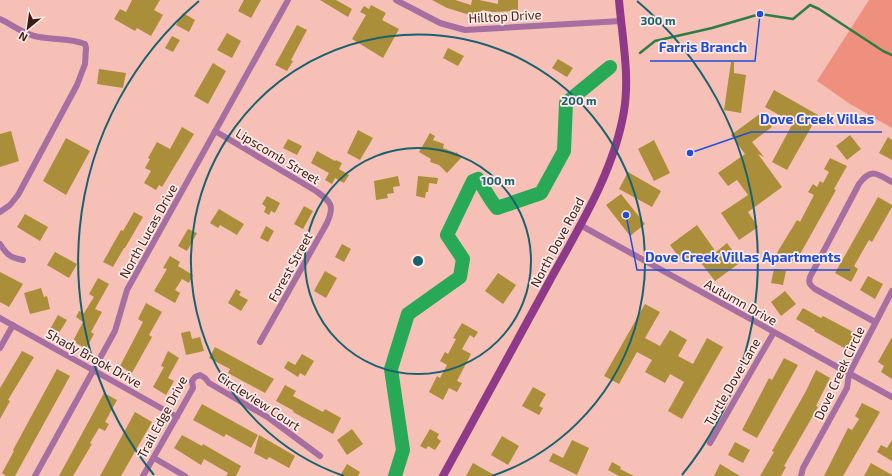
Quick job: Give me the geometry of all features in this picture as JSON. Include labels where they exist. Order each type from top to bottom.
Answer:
[{"type":"street","name":"North Lucas Drive","points":[[35,476],[115,331],[127,290],[288,0]]},
{"type":"street","name":"Hilltop Drive","points":[[396,0],[440,23],[465,30],[621,21]]},
{"type":"street","name":"North Dove Road","points":[[443,476],[580,225],[608,168],[620,132],[624,110],[626,81],[619,0]]},
{"type":"street","points":[[0,18],[24,33],[39,37],[75,40],[85,44],[86,48],[85,64],[77,86],[18,195],[10,205],[0,212]]},
{"type":"street","name":"Lipscomb Street","points":[[216,131],[316,191],[328,201]]},
{"type":"street","name":"Dove Creek Circle","points":[[875,322],[815,289],[808,282],[864,177],[869,173],[874,173],[892,182]]},
{"type":"street","name":"Forest Street","points":[[260,342],[332,213],[332,206],[328,201]]},
{"type":"street","name":"Autumn Drive","points":[[580,225],[892,397]]},
{"type":"street","points":[[0,244],[5,252],[13,258],[23,260]]},
{"type":"street","name":"Dove Creek Circle","points":[[801,476],[847,388],[849,374],[892,291]]},
{"type":"street","name":"Shady Brook Drive","points":[[0,318],[177,417]]},
{"type":"street","points":[[0,348],[13,326]]},
{"type":"street","name":"Turtle Dove Lane","points":[[710,443],[774,332]]},
{"type":"street","name":"Trail Edge Drive","points":[[143,476],[193,388],[192,381],[194,377],[200,375],[205,378]]},
{"type":"street","name":"Circleview Court","points":[[205,378],[209,383],[269,418],[320,456]]},
{"type":"street","points":[[154,458],[185,476]]},
{"type":"shaded area","points":[[869,0],[892,0],[892,128],[850,104],[817,81]]},
{"type":"building","points":[[132,0],[160,0],[154,10],[163,15],[151,36],[137,28],[135,31],[114,19],[120,9],[126,12]]},
{"type":"building","points":[[244,0],[261,0],[251,18],[238,11]]},
{"type":"building","points":[[320,0],[336,0],[352,9],[348,17]]},
{"type":"building","points":[[432,0],[455,0],[471,5],[472,0],[498,4],[498,0],[518,0],[518,11],[493,12],[482,10],[480,18],[447,8]]},
{"type":"building","points":[[371,5],[386,13],[382,20],[399,29],[383,58],[352,39],[366,15],[360,12],[364,6],[369,9]]},
{"type":"building","points":[[183,13],[195,20],[189,32],[176,25]]},
{"type":"building","points":[[297,25],[307,30],[291,60],[293,61],[287,71],[275,65]]},
{"type":"building","points":[[227,33],[241,41],[232,58],[217,50]]},
{"type":"building","points":[[172,36],[180,40],[173,52],[165,48]]},
{"type":"building","points":[[448,48],[464,56],[458,66],[443,58]]},
{"type":"building","points":[[558,59],[573,68],[567,77],[552,68]]},
{"type":"building","points":[[731,62],[734,62],[734,73],[746,75],[741,113],[724,110]]},
{"type":"building","points":[[213,63],[226,71],[208,104],[194,96]]},
{"type":"building","points":[[99,69],[126,73],[123,88],[97,84]]},
{"type":"building","points":[[774,90],[818,115],[787,170],[772,162],[793,123],[765,107]]},
{"type":"building","points":[[761,113],[772,127],[752,142],[764,157],[758,154],[782,187],[748,212],[758,227],[739,240],[721,213],[748,195],[737,180],[728,186],[718,173],[745,154],[731,135]]},
{"type":"building","points":[[182,127],[194,134],[162,187],[159,185],[156,190],[144,183],[151,171],[145,168],[150,159],[148,158],[157,142],[170,149]]},
{"type":"building","points":[[358,130],[373,138],[360,160],[347,153]]},
{"type":"building","points":[[11,131],[19,161],[0,167],[0,134]]},
{"type":"building","points":[[430,133],[435,136],[433,140],[444,144],[443,148],[456,152],[462,157],[447,173],[439,165],[430,162],[431,159],[419,152]]},
{"type":"building","points":[[850,135],[861,149],[847,160],[836,146]]},
{"type":"building","points":[[888,137],[892,140],[892,160],[879,153]]},
{"type":"building","points":[[66,138],[90,151],[66,195],[43,181]]},
{"type":"building","points":[[288,139],[302,146],[297,155],[283,148]]},
{"type":"building","points":[[654,140],[670,173],[654,181],[638,149]]},
{"type":"building","points":[[317,151],[335,161],[336,160],[342,163],[339,169],[349,175],[344,183],[335,178],[332,184],[325,180],[329,173],[311,163]]},
{"type":"building","points":[[830,158],[847,166],[834,189],[836,190],[799,256],[796,254],[791,264],[775,256],[797,220],[800,222],[814,195],[808,192],[813,184],[817,187],[820,181],[823,183],[829,172],[824,169]]},
{"type":"building","points":[[628,172],[661,191],[652,207],[619,189]]},
{"type":"building","points":[[398,176],[400,186],[393,187],[394,193],[387,194],[388,198],[376,200],[374,181]]},
{"type":"building","points":[[418,176],[438,178],[437,184],[429,183],[428,192],[426,192],[425,198],[416,196]]},
{"type":"building","points":[[621,194],[645,224],[630,236],[606,205]]},
{"type":"building","points":[[267,196],[280,203],[275,213],[271,211],[269,215],[264,212],[266,207],[262,204]]},
{"type":"building","points":[[878,197],[892,205],[892,207],[872,242],[869,240],[854,266],[858,269],[851,282],[835,273]]},
{"type":"building","points":[[304,206],[313,211],[303,229],[294,224]]},
{"type":"building","points":[[219,209],[244,224],[237,235],[220,225],[218,228],[210,223]]},
{"type":"building","points":[[134,212],[143,217],[113,267],[103,262],[121,230],[123,231]]},
{"type":"building","points":[[25,214],[48,227],[40,241],[17,227]]},
{"type":"building","points":[[697,225],[716,252],[727,243],[741,262],[715,281],[695,255],[684,264],[670,245]]},
{"type":"building","points":[[266,226],[274,231],[268,242],[260,238]]},
{"type":"building","points":[[188,229],[197,233],[187,251],[178,246]]},
{"type":"building","points":[[342,244],[351,249],[344,262],[335,257]]},
{"type":"building","points":[[55,252],[77,264],[69,278],[47,265]]},
{"type":"building","points":[[170,256],[180,262],[178,266],[193,275],[189,283],[182,279],[175,290],[180,293],[175,303],[154,291],[167,269],[163,268]]},
{"type":"building","points":[[774,269],[786,271],[783,285],[771,283]]},
{"type":"building","points":[[325,271],[337,278],[326,298],[314,291]]},
{"type":"building","points":[[0,272],[23,284],[9,307],[0,302]]},
{"type":"building","points":[[498,273],[516,285],[503,304],[485,291]]},
{"type":"building","points":[[868,276],[883,284],[875,299],[860,290]]},
{"type":"building","points":[[98,278],[109,284],[95,309],[102,312],[91,332],[94,334],[86,349],[73,341],[83,322],[76,317],[79,311],[84,313],[94,297],[89,294]]},
{"type":"building","points":[[41,288],[44,297],[47,296],[50,309],[30,314],[24,293]]},
{"type":"building","points":[[236,289],[241,292],[239,295],[248,300],[241,311],[228,303]]},
{"type":"building","points":[[785,291],[796,304],[781,316],[771,302]]},
{"type":"building","points":[[146,303],[162,312],[149,335],[152,337],[132,373],[120,366],[143,322],[138,319]]},
{"type":"building","points":[[645,304],[660,312],[645,338],[660,346],[670,330],[687,340],[678,356],[693,364],[707,338],[723,347],[682,419],[668,411],[684,382],[670,374],[665,383],[645,372],[652,360],[637,352],[619,384],[604,376]]},
{"type":"building","points":[[803,308],[821,318],[823,316],[855,333],[846,349],[796,319]]},
{"type":"building","points":[[58,315],[67,320],[57,336],[49,331]]},
{"type":"building","points":[[462,323],[478,332],[474,338],[470,335],[462,349],[471,354],[457,381],[462,383],[457,392],[449,388],[443,400],[429,392],[437,376],[440,378],[447,365],[440,361],[445,352],[448,354],[456,339],[453,338]]},
{"type":"building","points":[[190,331],[192,339],[200,337],[204,351],[186,355],[181,333]]},
{"type":"building","points":[[892,337],[892,379],[881,372],[884,366],[878,362]]},
{"type":"building","points":[[215,347],[274,379],[265,393],[228,373],[230,369],[209,358]]},
{"type":"building","points":[[22,351],[34,357],[8,400],[10,401],[0,419],[0,388]]},
{"type":"building","points":[[168,351],[179,358],[168,378],[174,381],[166,395],[153,387],[164,367],[161,366]]},
{"type":"building","points":[[302,354],[314,361],[305,376],[300,373],[298,377],[284,368],[288,361],[295,365]]},
{"type":"building","points":[[784,358],[798,365],[757,438],[742,430],[769,378],[772,380]]},
{"type":"building","points":[[57,369],[70,376],[15,476],[6,476],[2,473]]},
{"type":"building","points":[[816,370],[830,378],[816,406],[818,407],[784,466],[786,467],[781,476],[760,476],[774,452],[772,451],[806,391]]},
{"type":"building","points":[[285,385],[296,391],[293,396],[323,412],[325,409],[341,418],[333,434],[276,401]]},
{"type":"building","points":[[533,387],[546,394],[539,406],[543,408],[539,415],[522,406]]},
{"type":"building","points":[[104,393],[117,400],[105,422],[109,424],[105,431],[99,428],[90,443],[92,444],[73,476],[59,476]]},
{"type":"building","points":[[862,403],[880,412],[843,476],[824,476],[848,428],[852,430],[859,419],[855,416]]},
{"type":"building","points":[[202,404],[258,435],[251,448],[226,434],[224,437],[193,420]]},
{"type":"building","points":[[135,412],[152,422],[121,476],[100,476]]},
{"type":"building","points":[[352,429],[363,444],[347,455],[337,440]]},
{"type":"building","points":[[430,429],[439,434],[437,438],[441,441],[435,450],[428,446],[426,449],[420,446]]},
{"type":"building","points":[[182,435],[202,446],[203,444],[241,466],[236,476],[226,476],[228,473],[204,459],[201,465],[174,448]]},
{"type":"building","points":[[259,435],[295,456],[289,468],[269,457],[267,460],[254,453]]},
{"type":"building","points":[[502,436],[519,446],[508,465],[491,455]]},
{"type":"building","points":[[572,440],[589,448],[577,475],[549,461],[553,453],[563,458]]},
{"type":"building","points":[[892,440],[892,461],[877,452],[881,445],[887,448]]},
{"type":"building","points":[[735,442],[750,450],[743,463],[728,455]]},
{"type":"building","points":[[612,462],[621,467],[620,469],[634,476],[619,476],[608,470]]},
{"type":"building","points":[[473,463],[496,476],[466,476]]},
{"type":"building","points":[[871,463],[892,475],[892,476],[864,476]]},
{"type":"building","points":[[347,464],[360,472],[358,476],[340,476]]},
{"type":"building","points":[[720,464],[740,476],[714,476]]},
{"type":"waterway","points":[[640,53],[655,41],[712,28],[760,14],[793,19],[810,5],[819,9],[883,51],[892,55]]},
{"type":"waterway","points":[[395,476],[403,450],[391,369],[408,314],[460,277],[463,259],[447,235],[473,181],[478,179],[497,208],[541,193],[564,151],[566,103],[610,67]]},
{"type":"place","name":"Farris Branch","points":[[760,14]]},
{"type":"place","name":"Dove Creek Villas","points":[[690,153]]},
{"type":"place","name":"Dove Creek Villas Apartments","points":[[626,215]]}]
